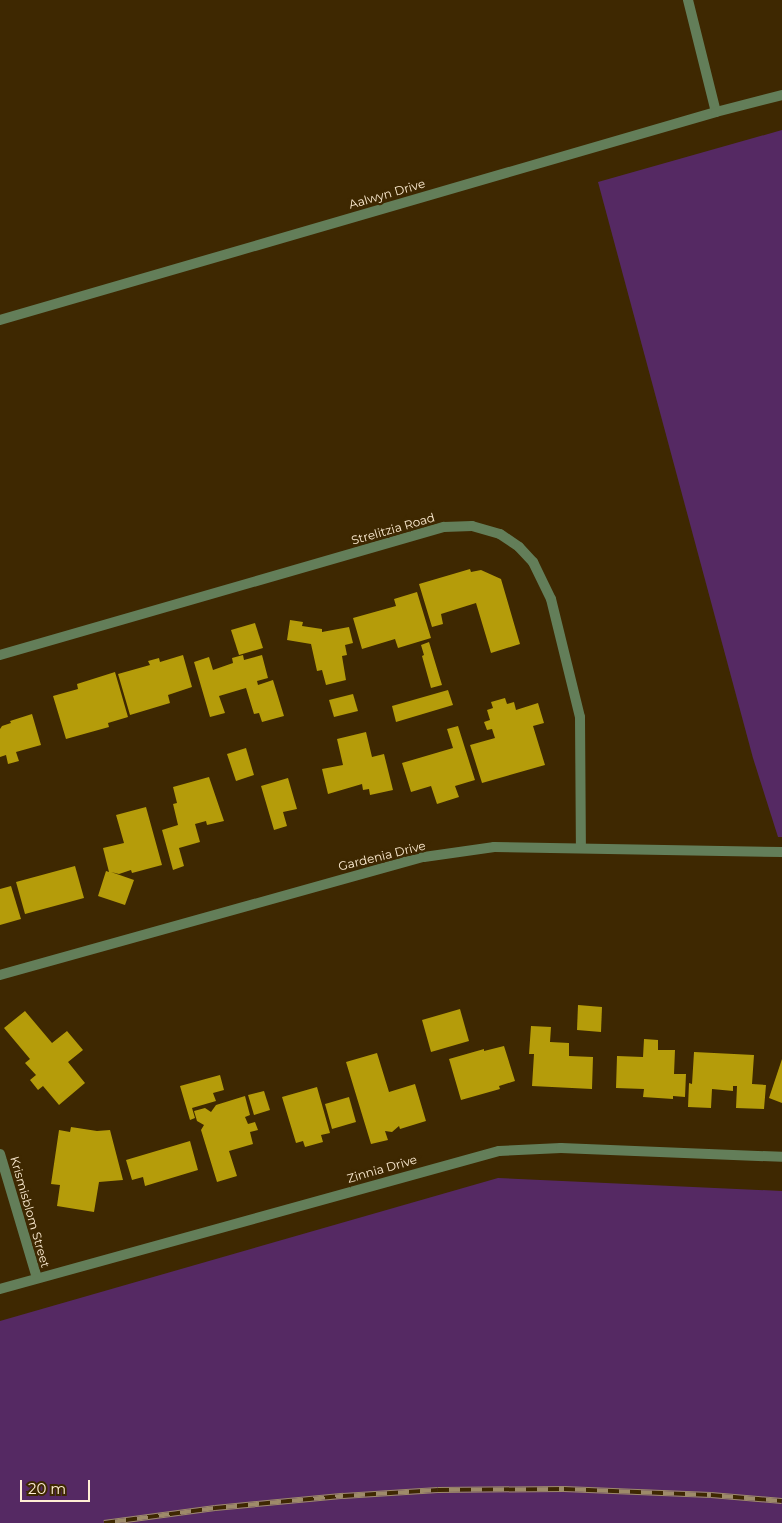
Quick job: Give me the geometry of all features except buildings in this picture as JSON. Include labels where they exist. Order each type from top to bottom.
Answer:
[{"type":"street","points":[[688,0],[716,112]]},
{"type":"street","name":"Aalwyn Drive","points":[[0,320],[716,112],[782,95]]},
{"type":"street","name":"Strelitzia Road","points":[[0,655],[444,528],[472,526],[500,534],[519,547],[533,562],[551,599],[580,717],[581,847]]},
{"type":"street","name":"Gardenia Drive","points":[[0,975],[424,857],[494,847],[581,847],[782,852]]},
{"type":"street","name":"Zinnia Drive","points":[[0,1289],[499,1151],[561,1148],[782,1157]]},
{"type":"street","name":"Krismisblom Street","points":[[0,1154],[37,1278]]},
{"type":"shaded area","points":[[782,130],[782,837],[778,837],[753,758],[598,182]]},
{"type":"shaded area","points":[[498,1178],[782,1191],[782,1523],[0,1523],[0,1321]]},
{"type":"railway","points":[[104,1523],[215,1508],[343,1496],[438,1490],[564,1489],[711,1495],[782,1501]]}]
